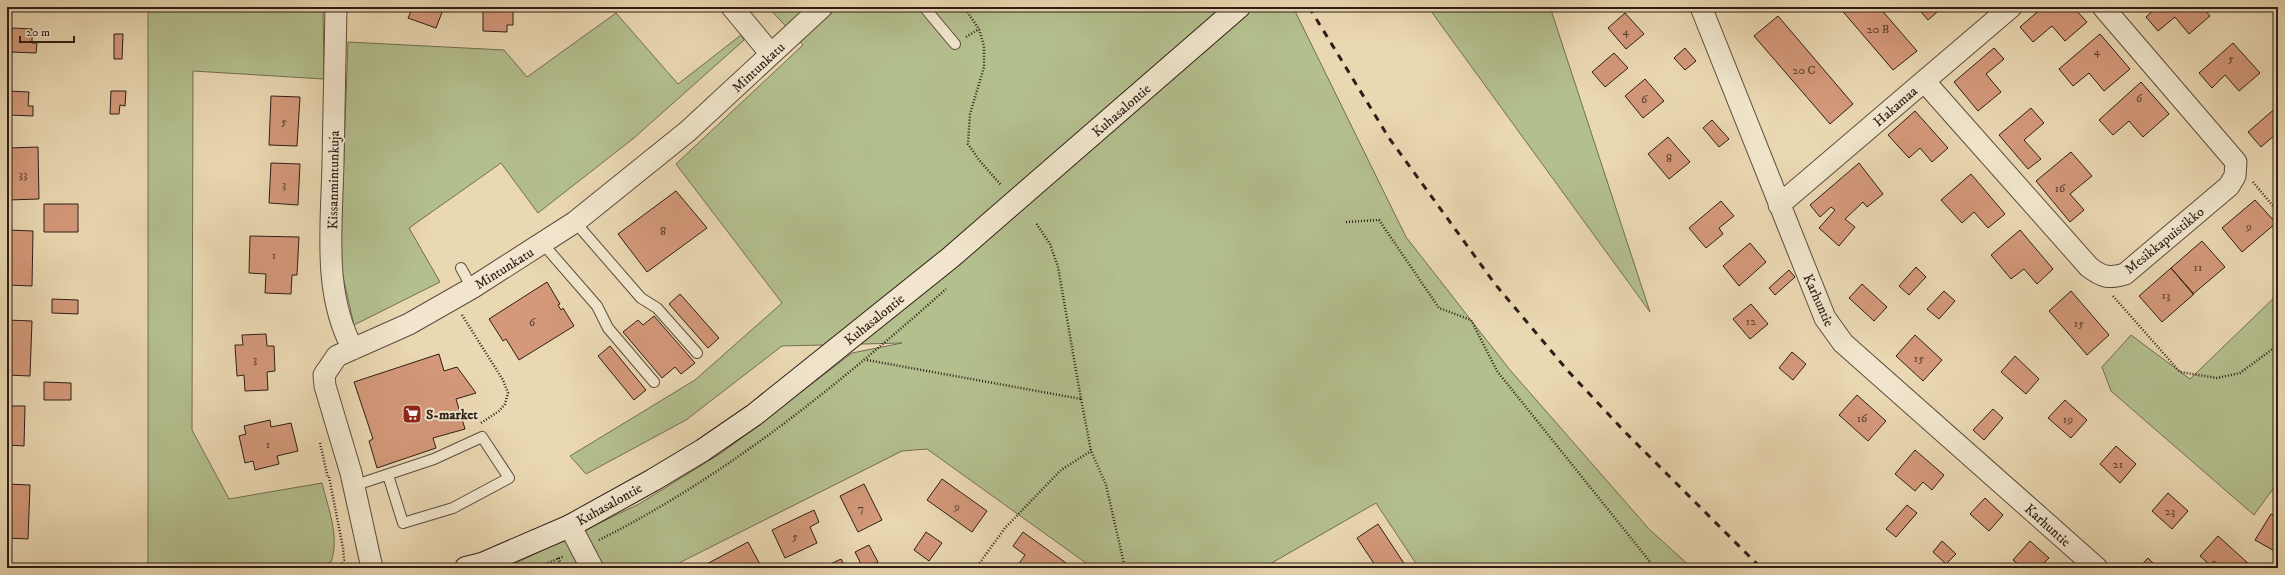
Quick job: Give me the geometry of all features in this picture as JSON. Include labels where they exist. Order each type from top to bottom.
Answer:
[{"type":"main road","name":"Kuhasalontie","points":[[466,568],[482,564],[570,526],[697,454],[754,415],[950,258],[1238,8]]},
{"type":"main road","points":[[570,526],[592,568]]},
{"type":"street","name":"Kissanmintunkuja","points":[[336,7],[331,258],[338,310],[346,337],[353,349]]},
{"type":"street","points":[[732,7],[771,54]]},
{"type":"street","name":"Mintunkatu","points":[[372,568],[352,479],[326,390],[324,375],[328,366],[337,356],[408,324],[452,300],[543,244],[575,222],[688,131],[822,7]]},
{"type":"street","name":"Karhuntie","points":[[1701,7],[1825,318],[1843,343],[2097,568]]},
{"type":"street","name":"Hakamaa","points":[[1780,205],[2011,7]]},
{"type":"street","points":[[2103,7],[2236,162]]},
{"type":"street","name":"Mesikkapuistikko","points":[[1924,81],[2089,267],[2100,276],[2111,278],[2125,274],[2136,265],[2229,186],[2235,176],[2236,162]]},
{"type":"lane","points":[[924,7],[955,44]]},
{"type":"lane","points":[[575,222],[641,298],[658,308],[697,353]]},
{"type":"lane","points":[[543,244],[597,306],[608,328],[654,382]]},
{"type":"lane","points":[[461,268],[472,288]]},
{"type":"lane","points":[[352,479],[388,475],[434,459],[482,437],[509,478],[453,508],[403,524],[388,475]]},
{"type":"path","points":[[964,7],[979,29],[984,46],[984,67],[970,114],[968,144],[979,160],[1001,185]]},
{"type":"path","points":[[2236,162],[2278,212]]},
{"type":"path","points":[[1346,222],[1379,220],[1440,308],[1471,320],[1497,371],[1655,568]]},
{"type":"path","points":[[1036,223],[1050,244],[1058,267],[1091,451],[1106,485],[1125,568]]},
{"type":"path","points":[[2109,292],[2180,372],[2217,378],[2240,373],[2278,345]]},
{"type":"path","points":[[452,300],[503,380],[508,393],[505,404],[499,411],[480,424]]},
{"type":"path","points":[[866,360],[1081,399]]},
{"type":"path","points":[[976,568],[1005,528],[1062,470],[1091,451]]},
{"type":"path","points":[[340,568],[344,560],[343,548],[328,478],[352,479]]},
{"type":"path","points":[[558,558],[563,568]]},
{"type":"green space","points":[[148,7],[323,7],[324,79],[193,71],[192,430],[229,499],[322,483],[332,522],[334,543],[331,562],[315,568],[148,568]]},
{"type":"green space","points":[[768,7],[1293,7],[1406,237],[1510,370],[1650,530],[1692,568],[1419,568],[1376,503],[1263,568],[1093,568],[927,449],[902,451],[669,568],[496,568],[518,562],[639,504],[723,452],[852,353],[902,343],[782,346],[686,420],[586,474],[570,456],[695,380],[782,303],[676,164],[803,45]]},
{"type":"green space","points":[[1428,7],[1550,7],[1650,312]]},
{"type":"green space","points":[[616,13],[678,84],[741,35],[744,40],[634,138],[538,213],[501,163],[409,228],[440,282],[354,325],[340,263],[348,42],[504,50],[527,77]]},
{"type":"green space","points":[[2278,294],[2278,482],[2254,515],[2111,391],[2102,367],[2131,335],[2190,379]]},
{"type":"building","points":[[413,7],[444,7],[436,28],[408,18]]},
{"type":"building","points":[[483,7],[513,7],[513,25],[507,25],[507,32],[483,31]]},
{"type":"building","points":[[1839,7],[1879,7],[1917,51],[1893,70]]},
{"type":"building","points":[[1917,7],[1943,7],[1928,20]]},
{"type":"building","points":[[2043,7],[2073,7],[2087,22],[2065,41],[2052,26],[2033,42],[2020,27]]},
{"type":"building","points":[[2157,7],[2202,7],[2210,16],[2189,34],[2175,17],[2158,31],[2146,17]]},
{"type":"building","points":[[1625,13],[1644,34],[1626,49],[1608,28]]},
{"type":"building","points":[[1778,16],[1853,104],[1830,124],[1754,36]]},
{"type":"building","points":[[12,28],[32,29],[32,43],[37,43],[36,53],[11,52]]},
{"type":"building","points":[[114,34],[123,34],[122,59],[114,59]]},
{"type":"building","points":[[2100,34],[2130,69],[2104,91],[2089,73],[2073,86],[2059,69]]},
{"type":"building","points":[[2233,43],[2260,73],[2239,91],[2225,75],[2212,88],[2199,73]]},
{"type":"building","points":[[1685,48],[1696,61],[1685,70],[1674,58]]},
{"type":"building","points":[[1994,48],[2004,59],[1986,74],[2001,92],[1978,111],[1954,82]]},
{"type":"building","points":[[1614,53],[1628,68],[1605,87],[1592,72]]},
{"type":"building","points":[[1645,79],[1664,101],[1643,118],[1625,96]]},
{"type":"building","points":[[2141,82],[2169,114],[2143,137],[2129,121],[2113,135],[2099,120]]},
{"type":"building","points":[[9,91],[29,92],[28,106],[33,106],[33,116],[8,115]]},
{"type":"building","points":[[111,91],[126,91],[125,106],[120,105],[119,114],[110,114]]},
{"type":"building","points":[[271,96],[300,97],[297,146],[269,145]]},
{"type":"building","points":[[2278,106],[2278,137],[2276,134],[2261,147],[2248,132]]},
{"type":"building","points":[[2031,108],[2044,123],[2024,140],[2041,159],[2028,169],[1999,135]]},
{"type":"building","points":[[1915,111],[1948,148],[1932,162],[1920,148],[1909,158],[1888,135]]},
{"type":"building","points":[[1712,120],[1729,139],[1719,147],[1703,128]]},
{"type":"building","points":[[1668,137],[1690,162],[1669,179],[1648,154]]},
{"type":"building","points":[[38,147],[39,199],[8,200],[8,148]]},
{"type":"building","points":[[2071,152],[2092,176],[2070,194],[2084,210],[2070,222],[2036,181]]},
{"type":"building","points":[[271,163],[300,164],[298,205],[269,203]]},
{"type":"building","points":[[1859,163],[1883,194],[1867,207],[1863,202],[1845,219],[1855,227],[1839,246],[1819,228],[1835,210],[1831,207],[1820,217],[1810,205]]},
{"type":"building","points":[[1971,174],[2005,214],[1988,228],[1974,212],[1962,223],[1941,200]]},
{"type":"building","points":[[676,191],[707,228],[647,272],[618,234]]},
{"type":"building","points":[[2255,200],[2276,223],[2242,252],[2222,228]]},
{"type":"building","points":[[1721,201],[1734,216],[1719,228],[1723,234],[1706,248],[1689,228]]},
{"type":"building","points":[[44,204],[78,204],[78,232],[44,232]]},
{"type":"building","points":[[7,230],[33,231],[32,286],[7,285]]},
{"type":"building","points":[[2020,230],[2053,269],[2037,284],[2024,269],[2011,279],[1991,255]]},
{"type":"building","points":[[250,236],[299,237],[297,275],[292,275],[291,294],[265,293],[266,274],[249,273]]},
{"type":"building","points":[[2202,241],[2225,267],[2193,294],[2171,268]]},
{"type":"building","points":[[1750,243],[1766,262],[1739,286],[1723,266]]},
{"type":"building","points":[[1916,267],[1926,277],[1909,295],[1899,286]]},
{"type":"building","points":[[2171,268],[2194,294],[2162,322],[2139,296]]},
{"type":"building","points":[[1789,270],[1795,277],[1775,295],[1769,288]]},
{"type":"building","points":[[547,282],[560,304],[558,305],[561,310],[563,308],[574,326],[519,360],[506,339],[503,341],[489,319]]},
{"type":"building","points":[[1862,284],[1887,307],[1874,321],[1849,298]]},
{"type":"building","points":[[1944,291],[1955,301],[1939,319],[1927,309]]},
{"type":"building","points":[[2071,291],[2109,335],[2087,355],[2049,311]]},
{"type":"building","points":[[680,294],[719,338],[708,348],[669,304]]},
{"type":"building","points":[[52,299],[78,300],[78,314],[52,313]]},
{"type":"building","points":[[1751,304],[1768,324],[1750,339],[1733,319]]},
{"type":"building","points":[[654,316],[695,363],[681,374],[675,367],[662,378],[623,332],[638,320],[643,325]]},
{"type":"building","points":[[7,320],[32,321],[30,376],[7,375]]},
{"type":"building","points":[[266,334],[267,346],[274,346],[275,371],[267,372],[268,390],[245,391],[244,375],[237,376],[235,345],[243,345],[242,335]]},
{"type":"building","points":[[1915,335],[1942,360],[1923,381],[1896,356]]},
{"type":"building","points":[[610,346],[646,390],[634,400],[598,356]]},
{"type":"building","points":[[1792,352],[1806,364],[1793,380],[1779,368]]},
{"type":"building","name":"S-market","points":[[439,354],[444,371],[457,367],[476,393],[456,399],[465,429],[433,438],[436,448],[377,468],[369,441],[373,439],[354,382]]},
{"type":"building","points":[[2015,356],[2039,379],[2026,394],[2001,372]]},
{"type":"building","points":[[44,382],[71,383],[71,400],[44,400]]},
{"type":"building","points":[[1857,395],[1886,421],[1868,441],[1839,415]]},
{"type":"building","points":[[2065,400],[2087,420],[2071,438],[2048,418]]},
{"type":"building","points":[[7,406],[25,406],[24,446],[7,445]]},
{"type":"building","points":[[1993,409],[2003,418],[1984,440],[1973,430]]},
{"type":"building","points":[[270,420],[271,427],[291,423],[298,451],[277,456],[279,464],[255,470],[253,461],[245,463],[239,436],[246,434],[244,426]]},
{"type":"building","points":[[2116,446],[2136,464],[2120,483],[2100,464]]},
{"type":"building","points":[[1915,450],[1944,475],[1932,490],[1923,482],[1915,491],[1895,474]]},
{"type":"building","points":[[942,479],[987,511],[972,532],[927,500]]},
{"type":"building","points":[[7,484],[30,485],[28,539],[7,538]]},
{"type":"building","points":[[864,484],[882,520],[858,532],[840,496]]},
{"type":"building","points":[[2168,493],[2188,511],[2172,529],[2152,511]]},
{"type":"building","points":[[1985,498],[2003,515],[1989,531],[1970,514]]},
{"type":"building","points":[[1907,505],[1917,513],[1896,537],[1886,529]]},
{"type":"building","points":[[814,510],[819,522],[810,527],[817,543],[785,558],[772,530]]},
{"type":"building","points":[[2271,514],[2278,518],[2278,553],[2255,540]]},
{"type":"building","points":[[1378,524],[1407,568],[1377,568],[1357,538]]},
{"type":"building","points":[[926,532],[942,543],[929,561],[914,550]]},
{"type":"building","points":[[1023,532],[1073,568],[1023,568],[1018,565],[1025,555],[1013,546]]},
{"type":"building","points":[[2218,536],[2250,565],[2247,568],[2222,568],[2214,561],[2210,565],[2200,556]]},
{"type":"building","points":[[1942,541],[1956,554],[1946,564],[1933,552]]},
{"type":"building","points":[[2030,541],[2049,558],[2039,568],[2023,568],[2013,560]]},
{"type":"building","points":[[748,542],[762,568],[704,568],[703,566]]},
{"type":"building","points":[[869,545],[878,562],[863,568],[855,552]]},
{"type":"building","points":[[2148,558],[2158,568],[2139,568]]},
{"type":"building","points":[[841,559],[846,568],[822,568]]},
{"type":"railway","points":[[1309,7],[1389,138],[1495,284],[1568,371],[1625,432],[1761,568]]},
{"type":"place","name":"S-market","points":[[412,414]]}]
